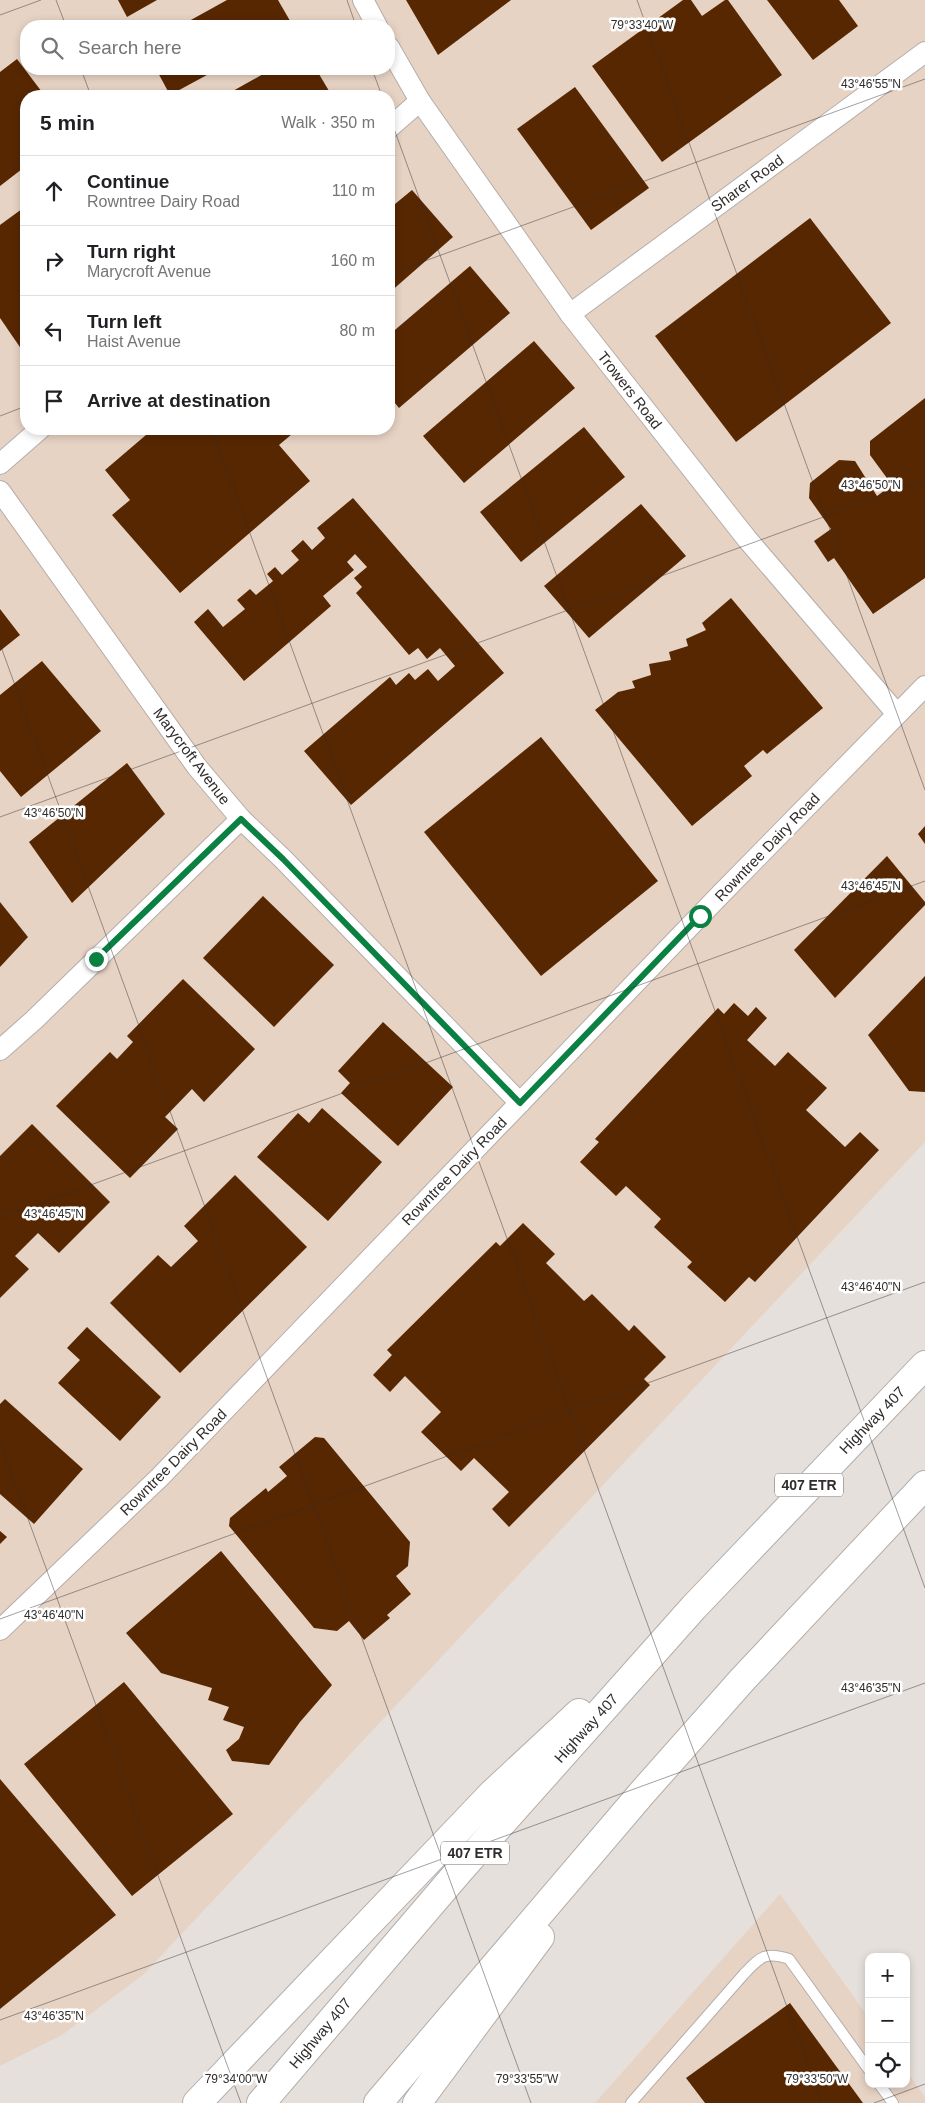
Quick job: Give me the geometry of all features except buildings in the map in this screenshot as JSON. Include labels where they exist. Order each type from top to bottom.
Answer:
[{"type":"highway","name":"Highway 407","points":[[261,2103],[460,1870],[694,1606],[925,1365]]},
{"type":"highway","points":[[378,2103],[642,1793],[756,1665],[925,1486]]},
{"type":"highway","points":[[197,2103],[492,1794],[694,1606]]},
{"type":"highway","points":[[417,2103],[500,1994],[642,1793]]},
{"type":"street","points":[[363,0],[374,20]]},
{"type":"street","name":"Sharer Road","points":[[570,314],[925,52]]},
{"type":"street","name":"Trowers Road","points":[[395,57],[420,101],[570,314],[747,539],[898,714]]},
{"type":"street","points":[[395,123],[420,101]]},
{"type":"street","points":[[0,464],[33,435]]},
{"type":"street","name":"Marycroft Avenue","points":[[0,491],[197,767],[241,819],[283,859],[520,1103]]},
{"type":"street","name":"Rowntree Dairy Road","points":[[0,1630],[160,1477],[925,686]]},
{"type":"street","points":[[0,1050],[34,1020],[241,819]]},
{"type":"lane","points":[[631,2103],[744,1974],[756,1961],[764,1956],[777,1955],[789,1959],[865,2064]]},
{"type":"lane","points":[[882,2088],[893,2103]]},
{"type":"shaded area","points":[[0,0],[925,0],[925,1142],[143,1975],[62,2035],[0,2066]]},
{"type":"shaded area","points":[[780,1894],[865,2012],[865,2088],[910,2088],[910,2076],[925,2097],[925,2103],[595,2103]]},
{"type":"route","points":[[96,959],[241,819],[283,859],[520,1103],[700,916]]}]
